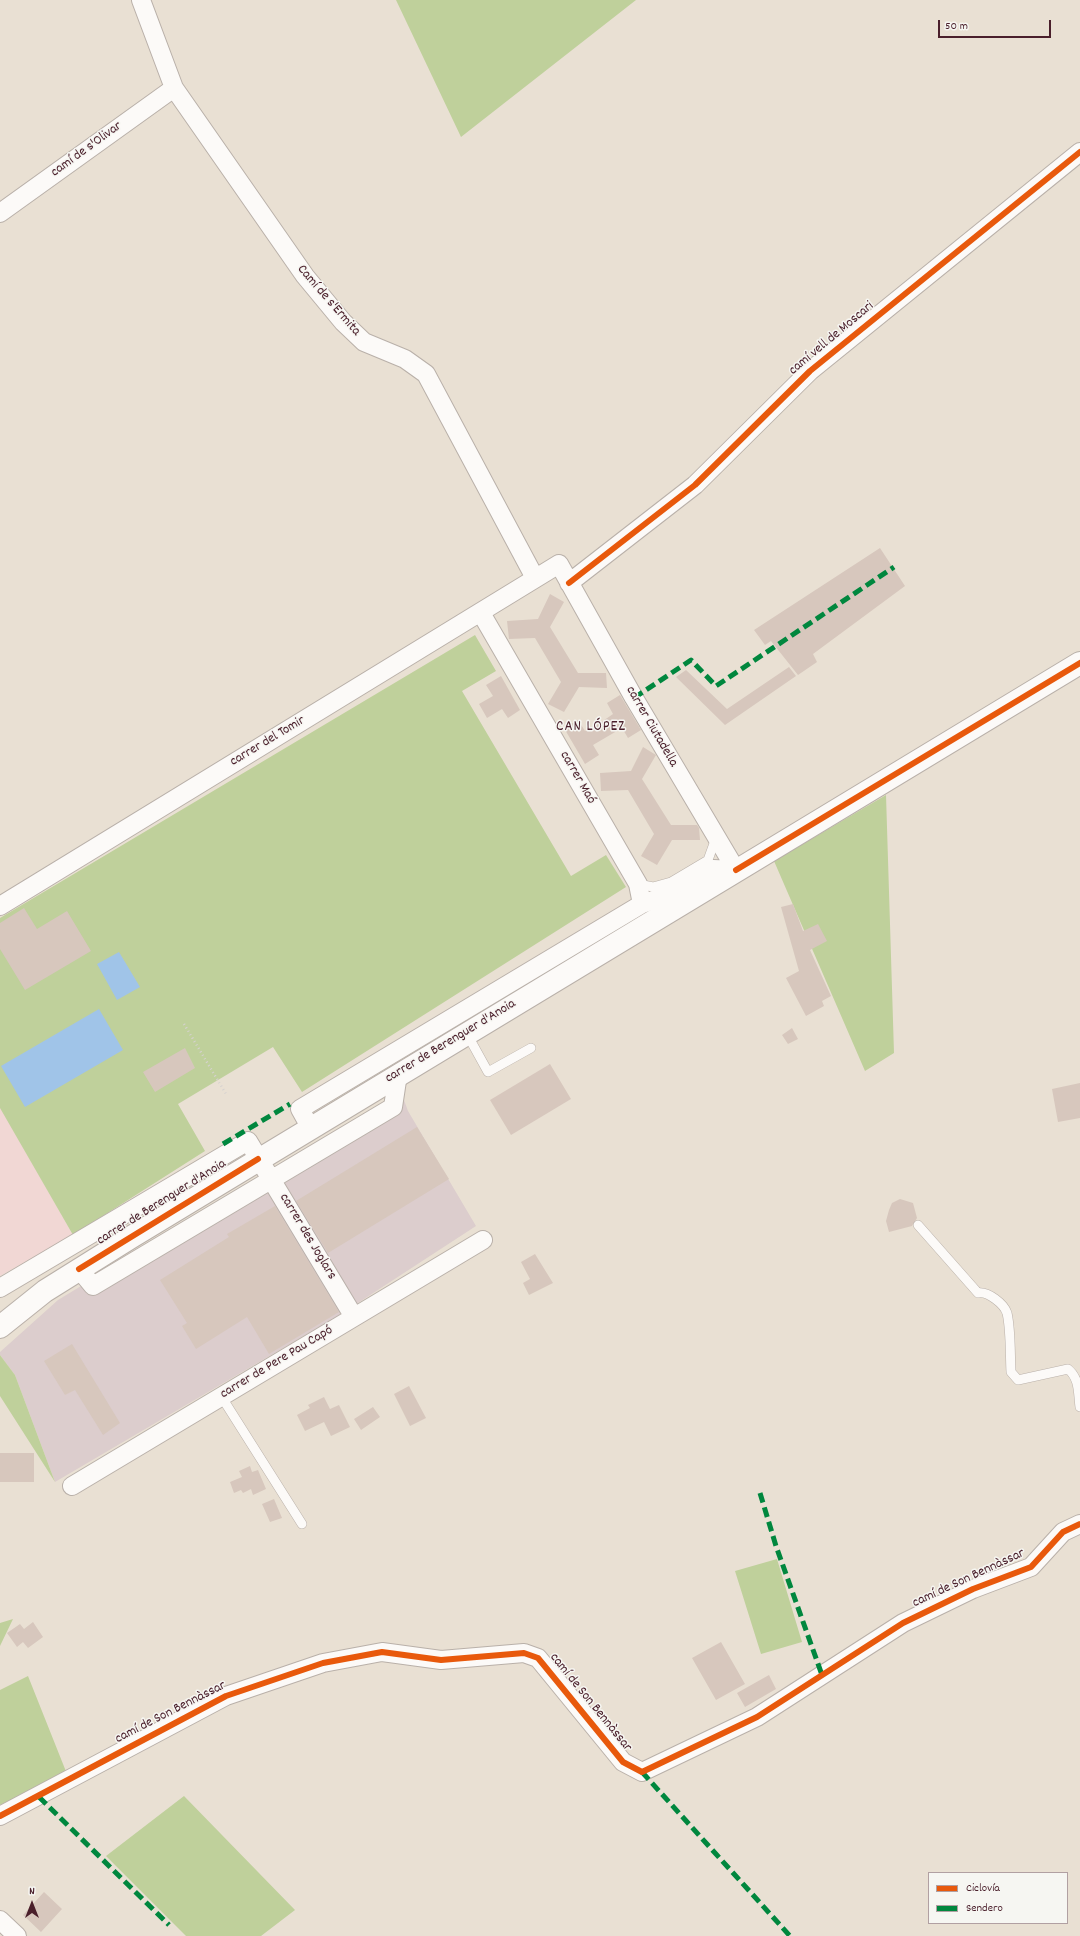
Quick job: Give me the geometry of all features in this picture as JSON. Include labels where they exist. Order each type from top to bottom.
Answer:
[{"type":"main road","name":"carrer de Berenguer d'Anoia","points":[[0,1326],[45,1291],[79,1269],[310,1127],[1080,662]]},
{"type":"street","name":"Camí de s'Ermita","points":[[142,0],[174,88],[305,276],[343,322],[364,342],[405,359],[426,374],[535,578]]},
{"type":"street","name":"camí de s'Olivar","points":[[0,213],[174,88]]},
{"type":"street","name":"camí vell de Moscari","points":[[569,583],[695,485],[810,371],[1080,152]]},
{"type":"street","name":"carrer Ciutadella","points":[[535,578],[559,564],[736,870]]},
{"type":"street","name":"carrer del Tomir","points":[[0,906],[535,578]]},
{"type":"street","name":"carrer Maó","points":[[481,612],[638,884],[642,904]]},
{"type":"street","points":[[310,1127],[300,1109],[642,904],[676,892],[713,870],[736,870]]},
{"type":"street","points":[[79,1269],[93,1286],[393,1107],[398,1074]]},
{"type":"street","name":"carrer des Joglars","points":[[0,1288],[248,1141],[354,1317]]},
{"type":"street","name":"carrer de Pere Pau Capó","points":[[72,1486],[483,1240]]},
{"type":"street","name":"camí de Son Bennàssar","points":[[0,1816],[226,1696],[323,1663],[382,1652],[441,1660],[524,1653],[538,1658],[623,1762],[642,1772],[757,1717],[903,1623],[973,1589],[1031,1567],[1063,1532],[1080,1524]]},
{"type":"street","points":[[0,1920],[17,1936]]},
{"type":"lane","points":[[638,884],[653,887],[671,882],[708,860],[716,837]]},
{"type":"lane","points":[[466,1033],[488,1072],[531,1048]]},
{"type":"lane","points":[[918,1225],[978,1293],[984,1292],[991,1295],[1006,1312],[1011,1372],[1014,1377],[1018,1380],[1068,1369],[1074,1374],[1077,1380],[1080,1407]]},
{"type":"lane","points":[[221,1396],[302,1524]]},
{"type":"path","points":[[184,1024],[226,1094]]},
{"type":"shaded area","points":[[401,1092],[408,1111],[476,1226],[341,1314],[55,1482],[15,1375],[0,1355],[0,1352],[58,1300]]},
{"type":"shaded area","points":[[0,1106],[73,1235],[0,1276]]},
{"type":"green space","points":[[396,0],[636,0],[461,137]]},
{"type":"green space","points":[[475,635],[496,671],[462,691],[571,876],[606,855],[626,887],[302,1092],[273,1047],[178,1104],[205,1151],[73,1235],[0,1108],[0,918]]},
{"type":"green space","points":[[886,795],[894,1053],[865,1071],[774,861]]},
{"type":"green space","points":[[0,1355],[15,1375],[55,1482],[0,1396]]},
{"type":"green space","points":[[777,1559],[802,1642],[761,1654],[735,1571]]},
{"type":"green space","points":[[13,1619],[0,1646],[0,1623]]},
{"type":"green space","points":[[28,1676],[67,1774],[0,1805],[0,1690]]},
{"type":"green space","points":[[184,1796],[295,1910],[261,1936],[186,1936],[106,1856]]},
{"type":"water","points":[[119,952],[140,987],[117,1000],[97,964]]},
{"type":"water","points":[[99,1009],[123,1050],[25,1107],[1,1066]]},
{"type":"building","points":[[880,548],[905,586],[813,654],[817,662],[798,675],[771,641],[765,645],[754,630]]},
{"type":"building","points":[[550,594],[564,602],[550,627],[578,673],[606,673],[607,688],[579,687],[564,712],[548,704],[561,682],[535,638],[509,639],[507,621],[538,619]]},
{"type":"building","points":[[789,667],[796,676],[725,725],[676,677],[686,670],[727,709]]},
{"type":"building","points":[[501,676],[520,710],[508,718],[502,709],[487,718],[479,704],[493,696],[486,685]]},
{"type":"building","points":[[620,695],[641,730],[628,738],[622,728],[593,745],[599,755],[585,764],[564,728],[578,720],[585,731],[600,723],[613,714],[607,703]]},
{"type":"building","points":[[643,747],[656,755],[642,779],[671,825],[697,825],[699,828],[700,840],[672,840],[657,865],[641,856],[654,834],[628,790],[601,791],[600,773],[631,771]]},
{"type":"building","points":[[793,904],[803,931],[818,924],[827,941],[810,950],[831,996],[822,1001],[824,1006],[806,1016],[786,978],[799,971],[781,907]]},
{"type":"building","points":[[24,908],[37,929],[67,911],[91,951],[25,990],[0,949],[0,923]]},
{"type":"building","points":[[792,1028],[798,1039],[788,1044],[782,1035]]},
{"type":"building","points":[[185,1048],[195,1068],[155,1092],[143,1072]]},
{"type":"building","points":[[550,1064],[571,1099],[511,1135],[490,1100]]},
{"type":"building","points":[[1080,1083],[1080,1118],[1058,1122],[1052,1089]]},
{"type":"building","points":[[417,1127],[449,1179],[328,1253],[296,1201]]},
{"type":"building","points":[[900,1199],[913,1203],[917,1218],[912,1226],[889,1232],[886,1221],[889,1210],[892,1203]]},
{"type":"building","points":[[275,1206],[339,1312],[269,1354],[247,1317],[196,1349],[182,1326],[187,1323],[160,1280],[229,1237],[227,1234]]},
{"type":"building","points":[[535,1254],[553,1283],[529,1295],[523,1283],[530,1279],[521,1262]]},
{"type":"building","points":[[72,1344],[120,1423],[103,1435],[75,1390],[65,1395],[44,1361]]},
{"type":"building","points":[[409,1386],[426,1418],[410,1426],[394,1394]]},
{"type":"building","points":[[324,1397],[330,1409],[339,1405],[350,1427],[331,1436],[324,1422],[305,1431],[297,1415],[310,1408],[308,1405]]},
{"type":"building","points":[[373,1407],[380,1417],[361,1430],[354,1419]]},
{"type":"building","points":[[0,1453],[34,1453],[34,1482],[0,1482]]},
{"type":"building","points":[[250,1466],[252,1472],[258,1470],[266,1489],[253,1495],[251,1489],[243,1493],[241,1490],[234,1493],[230,1482],[242,1477],[239,1471]]},
{"type":"building","points":[[274,1499],[282,1518],[270,1522],[262,1504]]},
{"type":"building","points":[[33,1622],[43,1637],[28,1648],[23,1642],[17,1647],[7,1633],[20,1624],[24,1629]]},
{"type":"building","points":[[721,1642],[745,1684],[716,1700],[692,1658]]},
{"type":"building","points":[[769,1675],[776,1689],[745,1707],[737,1693]]},
{"type":"building","points":[[44,1892],[62,1909],[41,1932],[23,1915]]},
{"type":"marked path","points":[[634,698],[691,660],[716,686],[894,567]]},
{"type":"marked path","points":[[223,1144],[290,1104]]},
{"type":"marked path","points":[[760,1493],[776,1546],[822,1675]]},
{"type":"marked path","points":[[642,1772],[790,1936]]},
{"type":"marked path","points":[[39,1797],[169,1925]]},
{"type":"cycle path","points":[[569,583],[695,485],[810,371],[1080,152]]},
{"type":"cycle path","points":[[736,870],[1080,663]]},
{"type":"cycle path","points":[[79,1269],[258,1159]]},
{"type":"cycle path","points":[[0,1816],[226,1696],[323,1663],[382,1652],[441,1660],[524,1653],[538,1658],[623,1762],[642,1772],[757,1717],[903,1623],[973,1589],[1031,1567],[1063,1532],[1080,1524]]},
{"type":"district","name":"CAN LÓPEZ","points":[[591,728]]}]
